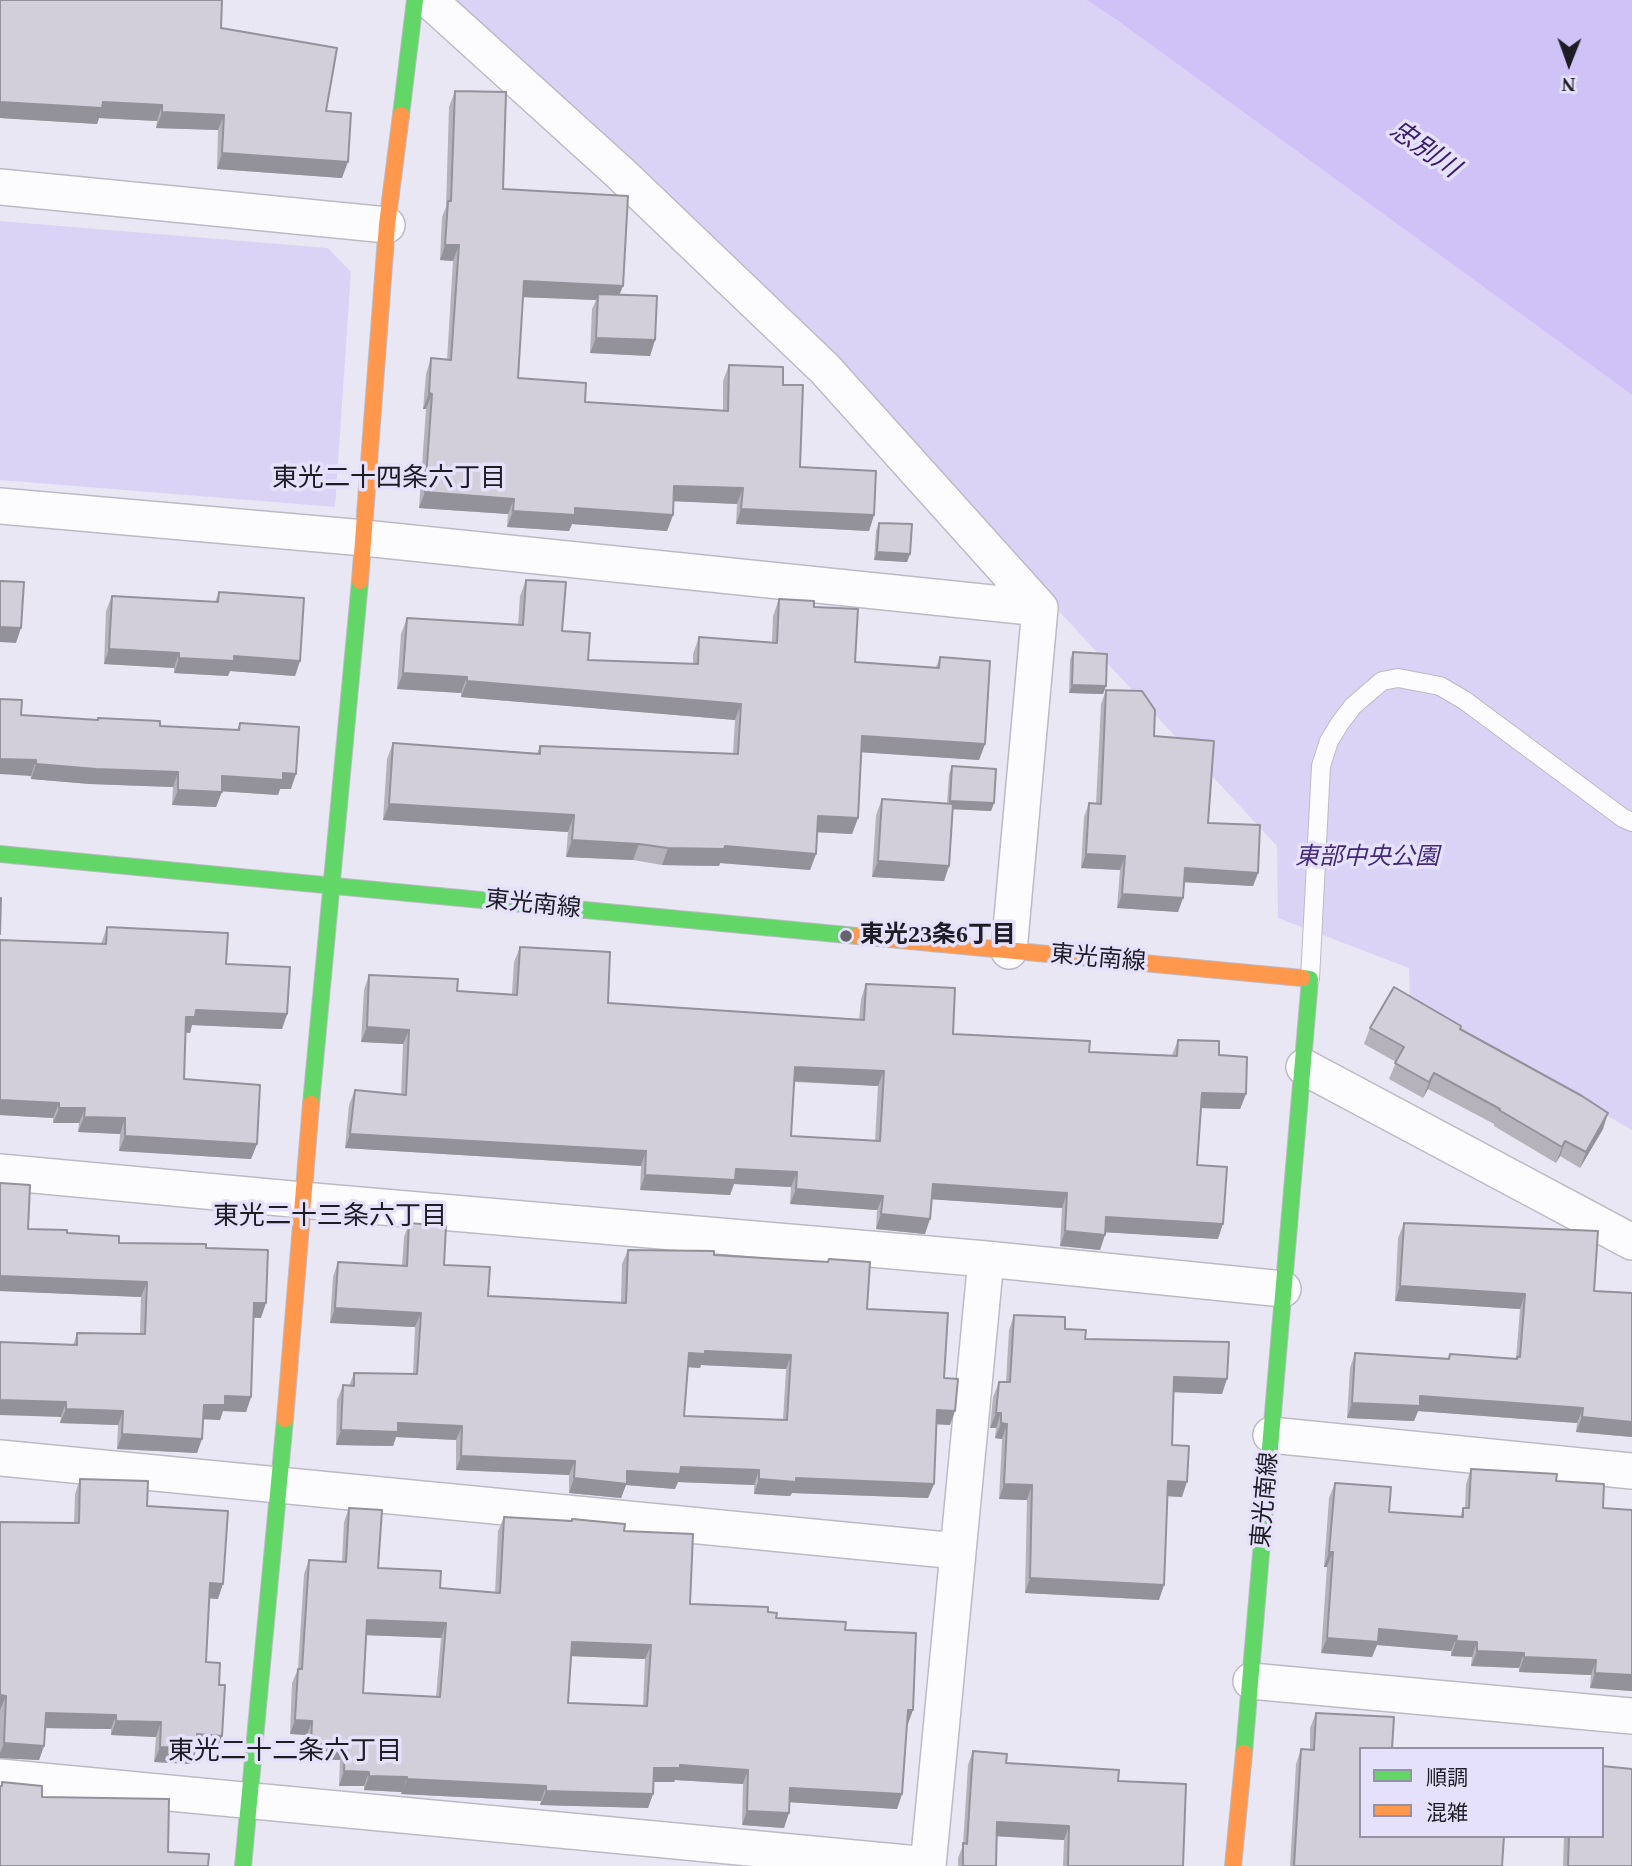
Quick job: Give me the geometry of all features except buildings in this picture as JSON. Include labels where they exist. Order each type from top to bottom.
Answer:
[{"type":"street","points":[[243,1866],[280,1484],[302,1200],[364,537],[387,225],[415,0]]},
{"type":"street","points":[[429,0],[620,173],[825,369],[1040,608],[1010,951]]},
{"type":"street","points":[[0,187],[387,225]]},
{"type":"street","points":[[0,506],[364,537],[1040,608]]},
{"type":"street","name":"東光南線","points":[[0,854],[1310,979],[1233,1866]]},
{"type":"street","points":[[1304,1067],[1632,1242]]},
{"type":"street","points":[[0,1172],[986,1259],[1283,1289]]},
{"type":"street","points":[[0,1777],[928,1866],[986,1259]]},
{"type":"street","points":[[1271,1435],[1632,1471]]},
{"type":"street","points":[[0,1458],[957,1551]]},
{"type":"street","points":[[1251,1681],[1632,1716]]},
{"type":"lane","points":[[1310,979],[1321,766],[1329,741],[1346,714],[1382,681],[1398,678],[1440,686],[1464,700],[1632,822]]},
{"type":"green space","name":"東部中央公園","points":[[430,0],[1086,0],[1632,395],[1632,1130],[1410,1003],[1409,968],[1278,918],[1277,846],[765,295]]},
{"type":"green space","points":[[0,221],[328,248],[351,272],[335,507],[0,480]]},
{"type":"water","name":"忠別川","points":[[1086,0],[1632,0],[1632,395],[1114,18]]},
{"type":"traffic: fast","points":[[401,115],[415,0]]},
{"type":"traffic: fast","points":[[311,1104],[360,581]]},
{"type":"traffic: fast","points":[[0,854],[857,936]]},
{"type":"traffic: fast","points":[[1244,1753],[1310,979],[1302,978]]},
{"type":"traffic: fast","points":[[243,1866],[285,1419]]},
{"type":"traffic: slow","points":[[360,581],[387,225],[401,115]]},
{"type":"traffic: slow","points":[[857,936],[1302,978]]},
{"type":"traffic: slow","points":[[285,1419],[311,1104]]},
{"type":"traffic: slow","points":[[1233,1866],[1244,1753]]},
{"type":"place","name":"東光23条6丁目","points":[[846,936]]},
{"type":"district","name":"東光二十四条六丁目","points":[[389,479]]},
{"type":"district","name":"東光二十三条六丁目","points":[[330,1217]]},
{"type":"district","name":"東光二十二条六丁目","points":[[285,1752]]}]
